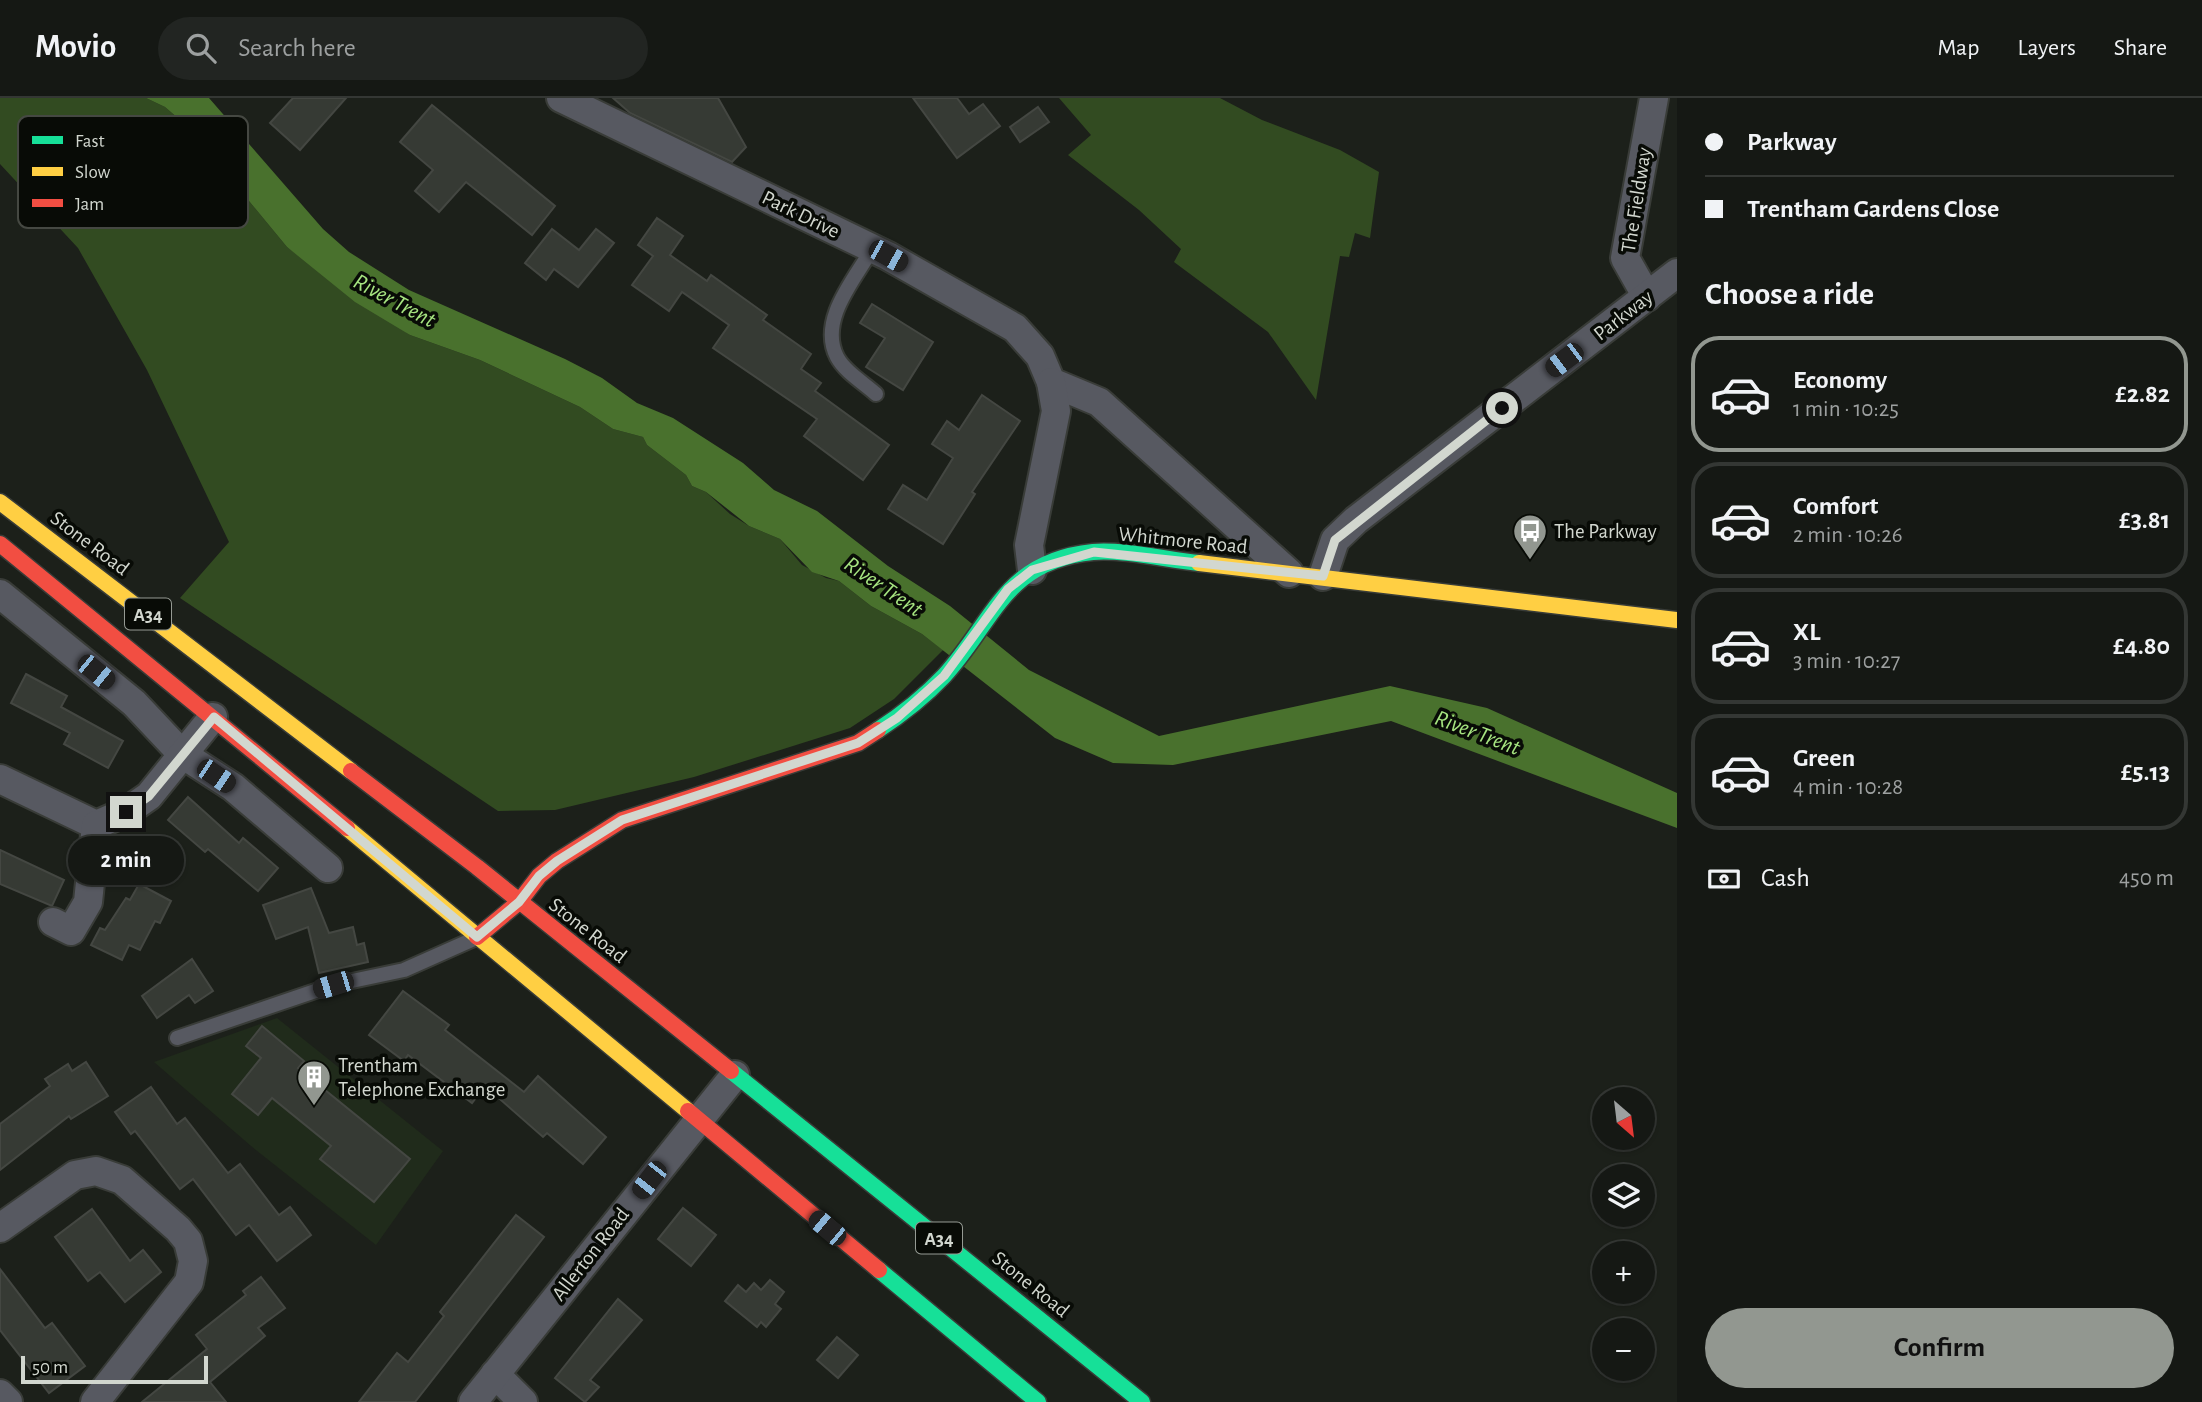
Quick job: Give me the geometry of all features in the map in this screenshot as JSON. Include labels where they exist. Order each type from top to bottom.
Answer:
[{"type":"main road","name":"Stone Road","points":[[0,502],[519,902],[1142,1402]]},
{"type":"main road","name":"A34","points":[[0,544],[214,717],[1038,1402]]},
{"type":"main road","name":"Whitmore Road","points":[[477,937],[519,902],[539,876],[557,861],[622,820],[858,743],[897,718],[944,676],[1008,589],[1032,570],[1094,552],[1323,576],[1677,620]]},
{"type":"street","name":"Park Drive","points":[[561,98],[872,248],[1015,328],[1040,356],[1051,382],[1056,411],[1029,545],[1032,570]]},
{"type":"street","name":"The Fieldway","points":[[1647,297],[1625,258],[1654,98]]},
{"type":"street","name":"Parkway","points":[[1323,576],[1335,540],[1356,520],[1677,273]]},
{"type":"street","points":[[1051,382],[1099,402],[1289,573]]},
{"type":"street","points":[[0,594],[134,703],[182,754],[233,788],[328,869]]},
{"type":"street","points":[[0,779],[96,824],[126,812],[149,796],[214,717]]},
{"type":"street","points":[[53,922],[71,931],[88,902],[96,824]]},
{"type":"street","name":"Allerton Road","points":[[473,1402],[735,1075]]},
{"type":"street","points":[[0,1228],[75,1175],[96,1171],[122,1180],[188,1241],[192,1261],[189,1282],[95,1402]]},
{"type":"street","points":[[495,1374],[523,1402]]},
{"type":"street","points":[[0,1394],[8,1402]]},
{"type":"lane","points":[[872,248],[835,313],[831,334],[837,357],[876,394]]},
{"type":"lane","points":[[177,1038],[333,985],[404,970],[477,937]]},
{"type":"shaded area","points":[[0,98],[146,98],[165,107],[175,116],[18,116],[18,183],[0,164]]},
{"type":"shaded area","points":[[1059,98],[1220,98],[1262,120],[1340,150],[1379,172],[1370,238],[1355,233],[1349,257],[1340,256],[1316,400],[1268,332],[1174,262],[1181,249],[1139,210],[1068,155],[1091,135]]},
{"type":"shaded area","points":[[248,200],[287,247],[410,335],[480,360],[580,407],[613,429],[643,437],[647,445],[686,475],[692,486],[706,492],[730,514],[749,526],[780,539],[802,565],[826,578],[839,581],[871,606],[922,634],[943,650],[894,699],[850,728],[694,777],[555,810],[498,811],[180,598],[229,542],[147,370],[78,248],[59,228],[248,228]]},
{"type":"shaded area","points":[[277,1018],[443,1151],[376,1245],[251,1146],[154,1062]]},
{"type":"water","points":[[146,98],[209,98],[225,116],[175,116],[165,107]]},
{"type":"water","name":"River Trent","points":[[248,143],[323,229],[349,252],[409,290],[565,359],[602,378],[637,403],[673,418],[743,463],[774,490],[817,511],[888,566],[950,606],[1029,670],[1159,736],[1390,686],[1487,708],[1677,793],[1677,828],[1391,721],[1173,765],[1113,763],[1055,738],[922,634],[871,606],[839,581],[812,572],[780,539],[749,526],[706,492],[692,486],[686,475],[647,445],[643,437],[613,429],[580,407],[480,360],[410,335],[355,302],[287,247],[248,200]]},
{"type":"building","points":[[293,98],[346,98],[300,150],[270,123]]},
{"type":"building","points":[[613,98],[718,98],[746,147],[732,162],[630,113]]},
{"type":"building","points":[[913,98],[957,98],[969,114],[983,104],[1000,126],[957,158]]},
{"type":"building","points":[[432,105],[555,206],[532,235],[466,182],[439,212],[415,191],[433,170],[400,142]]},
{"type":"building","points":[[1038,107],[1049,122],[1020,142],[1010,127]]},
{"type":"building","points":[[657,218],[683,236],[670,255],[707,281],[711,275],[767,315],[763,320],[811,354],[801,369],[821,383],[815,391],[889,445],[863,480],[804,436],[817,419],[713,348],[729,325],[682,292],[669,311],[632,285],[653,256],[638,245]]},
{"type":"building","points":[[552,229],[579,250],[596,229],[614,243],[578,287],[554,269],[546,280],[525,263]]},
{"type":"building","points":[[872,304],[933,342],[903,390],[866,367],[885,338],[860,323]]},
{"type":"building","points":[[982,395],[1020,421],[972,492],[975,494],[943,544],[888,509],[903,485],[927,500],[953,458],[932,444],[947,421],[959,430]]},
{"type":"building","points":[[26,674],[67,696],[61,707],[123,741],[108,768],[64,744],[70,733],[11,703]]},
{"type":"building","points":[[188,797],[239,843],[243,838],[278,868],[258,891],[208,849],[205,852],[168,820]]},
{"type":"building","points":[[0,850],[64,880],[52,906],[0,884]]},
{"type":"building","points":[[139,884],[171,901],[160,923],[155,921],[140,950],[129,945],[122,960],[91,945],[100,928],[105,930],[126,898],[130,900]]},
{"type":"building","points":[[311,888],[329,933],[353,927],[357,945],[364,943],[368,962],[319,973],[308,927],[276,939],[263,905]]},
{"type":"building","points":[[192,959],[213,991],[195,1003],[189,995],[157,1018],[142,996]]},
{"type":"building","points":[[403,991],[449,1025],[445,1030],[524,1092],[538,1076],[606,1137],[583,1164],[547,1133],[543,1137],[485,1086],[472,1103],[408,1055],[404,1061],[369,1035]]},
{"type":"building","name":"Trentham Telephone Exchange","points":[[262,1026],[304,1061],[298,1068],[410,1159],[374,1202],[320,1159],[331,1146],[272,1098],[258,1115],[232,1094],[261,1058],[246,1046]]},
{"type":"building","points":[[86,1062],[108,1096],[71,1119],[69,1116],[0,1170],[0,1124],[50,1086],[45,1079],[68,1064],[72,1071]]},
{"type":"building","points":[[151,1087],[177,1124],[185,1118],[228,1173],[240,1164],[279,1215],[290,1207],[311,1235],[277,1261],[249,1225],[236,1235],[193,1179],[180,1189],[135,1131],[131,1134],[115,1112]]},
{"type":"building","points":[[683,1208],[716,1235],[691,1266],[658,1239]]},
{"type":"building","points":[[92,1209],[130,1261],[143,1250],[161,1272],[125,1302],[100,1272],[88,1281],[55,1237]]},
{"type":"building","points":[[516,1215],[544,1237],[415,1402],[359,1402],[397,1353],[408,1362],[444,1316],[440,1312]]},
{"type":"building","points":[[0,1269],[45,1328],[52,1323],[85,1366],[49,1393],[0,1330]]},
{"type":"building","points":[[261,1277],[285,1308],[258,1328],[265,1336],[210,1382],[226,1402],[142,1402],[207,1349],[196,1335],[246,1295],[243,1291]]},
{"type":"building","points":[[770,1280],[784,1292],[775,1304],[781,1309],[766,1327],[761,1322],[757,1327],[725,1301],[738,1285],[746,1292],[754,1283],[761,1290]]},
{"type":"building","points":[[618,1299],[642,1320],[590,1380],[599,1387],[585,1402],[555,1378]]},
{"type":"building","points":[[837,1337],[858,1355],[838,1378],[817,1360]]},
{"type":"traffic: fast","points":[[878,730],[912,705],[944,676],[1004,596],[1020,580],[1039,567],[1063,558],[1104,551],[1199,563]]},
{"type":"traffic: fast","points":[[731,1071],[1142,1402]]},
{"type":"traffic: fast","points":[[879,1270],[1038,1402]]},
{"type":"traffic: slow","points":[[0,502],[351,771]]},
{"type":"traffic: slow","points":[[1199,563],[1677,620]]},
{"type":"traffic: slow","points":[[347,828],[688,1111]]},
{"type":"traffic: jam","points":[[0,544],[347,828]]},
{"type":"traffic: jam","points":[[477,937],[519,902],[539,876],[557,861],[622,820],[858,743],[878,730]]},
{"type":"traffic: jam","points":[[351,771],[477,867],[731,1071]]},
{"type":"traffic: jam","points":[[688,1111],[879,1270]]},
{"type":"place","name":"The Parkway","points":[[1530,561]]},
{"type":"place","name":"Trentham Telephone Exchange","points":[[314,1107]]},
{"type":"route","points":[[126,812],[149,796],[214,717],[477,937],[519,902],[539,876],[557,861],[622,820],[664,804],[741,783],[858,743],[897,718],[944,676],[1008,589],[1032,570],[1094,552],[1323,576],[1335,540],[1356,520],[1502,408]]}]
